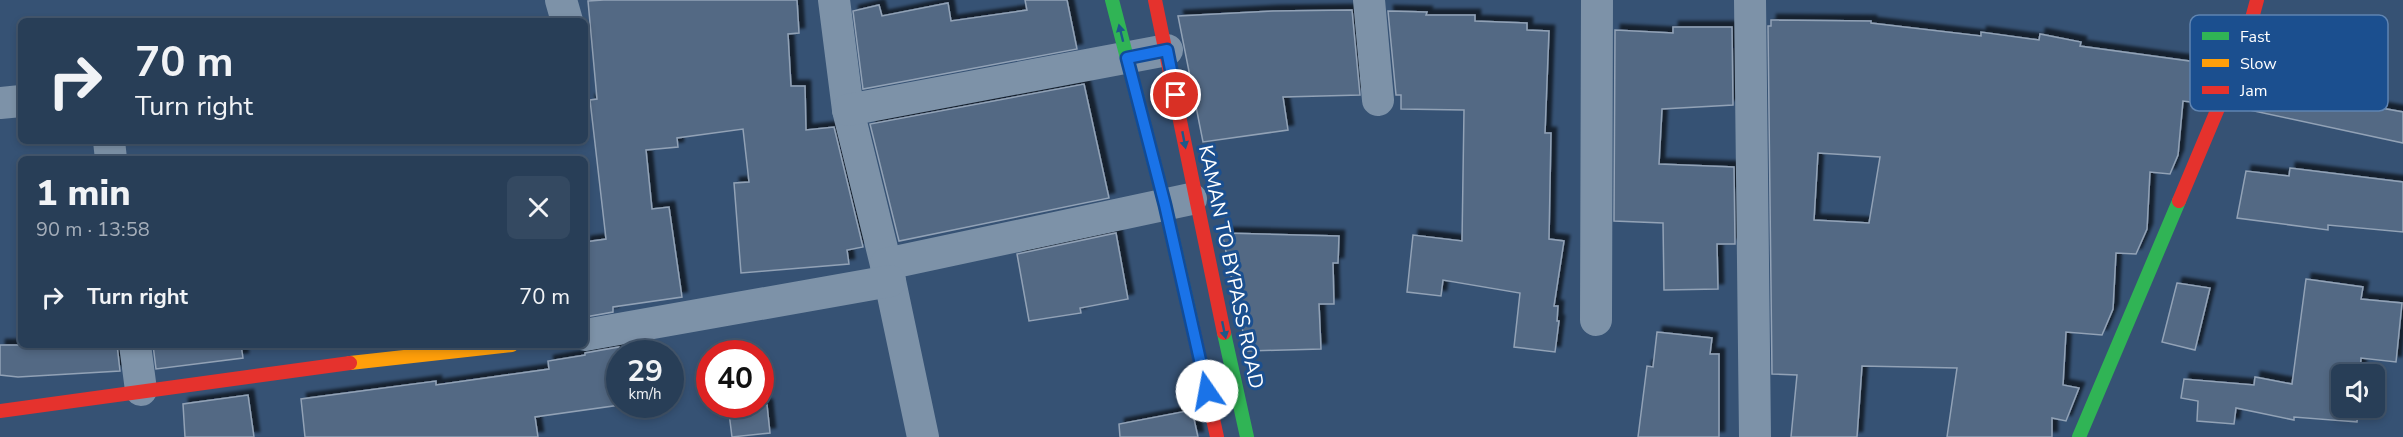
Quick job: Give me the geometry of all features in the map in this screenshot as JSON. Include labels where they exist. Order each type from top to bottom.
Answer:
[{"type":"street","points":[[561,0],[566,18]]},
{"type":"street","points":[[834,0],[848,110],[888,272],[924,437]]},
{"type":"street","name":"KAMAN TO BYPASS ROAD","points":[[1112,0],[1127,58],[1180,202],[1247,437]]},
{"type":"street","name":"KAMAN TO BYPASS ROAD","points":[[1155,0],[1167,50],[1180,202],[1217,437]]},
{"type":"street","points":[[1369,0],[1378,100]]},
{"type":"street","points":[[1596,320],[1597,0]]},
{"type":"street","points":[[1750,0],[1755,437]]},
{"type":"street","points":[[2253,15],[2257,0]]},
{"type":"street","points":[[848,110],[1167,50]]},
{"type":"street","points":[[0,103],[18,101]]},
{"type":"street","points":[[2079,437],[2217,111]]},
{"type":"street","points":[[588,334],[888,272],[1180,202]]},
{"type":"street","points":[[135,348],[141,390]]},
{"type":"street","points":[[0,411],[141,390],[484,348]]},
{"type":"building","points":[[797,0],[799,33],[788,34],[791,86],[805,86],[806,130],[834,127],[863,247],[847,250],[849,264],[741,273],[734,183],[749,182],[743,129],[677,138],[678,147],[646,150],[652,209],[669,207],[682,297],[613,307],[613,312],[588,316],[588,242],[606,239],[590,100],[597,99],[588,1]]},
{"type":"building","points":[[1025,0],[1067,0],[1077,49],[863,89],[853,11],[879,5],[882,16],[948,3],[951,21],[1027,10]]},
{"type":"building","points":[[1352,10],[1360,95],[1283,97],[1288,130],[1203,142],[1178,16]]},
{"type":"building","points":[[1388,11],[1427,12],[1426,15],[1475,15],[1475,21],[1527,23],[1527,30],[1549,31],[1545,133],[1551,133],[1549,239],[1564,241],[1554,306],[1558,306],[1557,321],[1559,321],[1555,352],[1514,347],[1520,293],[1443,280],[1441,296],[1407,292],[1413,235],[1462,241],[1464,110],[1401,109],[1401,95],[1396,95]]},
{"type":"building","points":[[1771,20],[1871,21],[1871,23],[1981,36],[1981,32],[2039,40],[2040,34],[2081,42],[2080,46],[2190,61],[2190,102],[2183,101],[2178,155],[2170,174],[2150,172],[2147,229],[2136,254],[2116,253],[2113,309],[2102,335],[2066,332],[2063,385],[2079,388],[2066,421],[2052,418],[2052,437],[1947,437],[1957,368],[1862,366],[1857,437],[1791,437],[1797,375],[1772,374],[1768,26],[1771,26]],"holes":[[[1818,153],[1880,157],[1869,223],[1814,220]]]},
{"type":"building","points":[[1673,27],[1732,27],[1733,105],[1662,109],[1659,164],[1734,167],[1735,244],[1717,244],[1718,289],[1664,290],[1663,223],[1614,221],[1615,30],[1673,33]]},
{"type":"building","points":[[1084,84],[1109,198],[899,241],[870,124]]},
{"type":"building","points":[[2388,109],[2403,112],[2403,143],[2254,111]]},
{"type":"building","points":[[2290,168],[2403,182],[2403,232],[2328,225],[2328,230],[2237,218],[2246,171],[2289,176]]},
{"type":"building","points":[[1116,233],[1128,299],[1080,308],[1081,313],[1029,321],[1017,254]]},
{"type":"building","points":[[1222,233],[1339,236],[1338,263],[1333,263],[1334,304],[1319,304],[1321,349],[1247,351]]},
{"type":"building","points":[[2306,279],[2363,287],[2361,299],[2402,303],[2396,362],[2361,358],[2361,364],[2331,364],[2331,418],[2357,418],[2357,422],[2294,417],[2294,420],[2236,408],[2234,424],[2197,421],[2198,401],[2181,398],[2184,379],[2254,385],[2255,377],[2292,384]]},
{"type":"building","points":[[2177,283],[2210,288],[2195,350],[2162,342]]},
{"type":"building","points":[[1657,332],[1712,338],[1710,354],[1719,354],[1719,437],[1638,437],[1647,366],[1653,367]]},
{"type":"building","points":[[0,345],[18,345],[18,348],[117,348],[120,371],[18,377],[0,375]]},
{"type":"building","points":[[153,348],[241,348],[243,358],[156,369]]},
{"type":"building","points":[[606,349],[606,407],[535,417],[538,437],[305,437],[301,399],[436,381],[436,385],[549,369],[548,361],[585,355],[585,353]]},
{"type":"building","points":[[248,395],[254,437],[185,437],[183,404]]},
{"type":"building","points":[[1192,410],[1198,437],[1120,437],[1119,424]]},
{"type":"building","points":[[730,418],[768,418],[770,433],[732,437]]},
{"type":"traffic: fast","points":[[1112,0],[1165,205],[1192,324]]},
{"type":"traffic: fast","points":[[2079,437],[2179,201]]},
{"type":"traffic: fast","points":[[1224,333],[1247,437]]},
{"type":"traffic: slow","points":[[350,363],[485,348]]},
{"type":"traffic: jam","points":[[1155,0],[1224,333]]},
{"type":"traffic: jam","points":[[2253,15],[2257,0]]},
{"type":"traffic: jam","points":[[2179,201],[2217,111]]},
{"type":"traffic: jam","points":[[1192,324],[1217,437]]},
{"type":"traffic: jam","points":[[0,411],[350,363]]},
{"type":"route","points":[[1176,95],[1167,50],[1127,58],[1165,205],[1207,391]]}]
